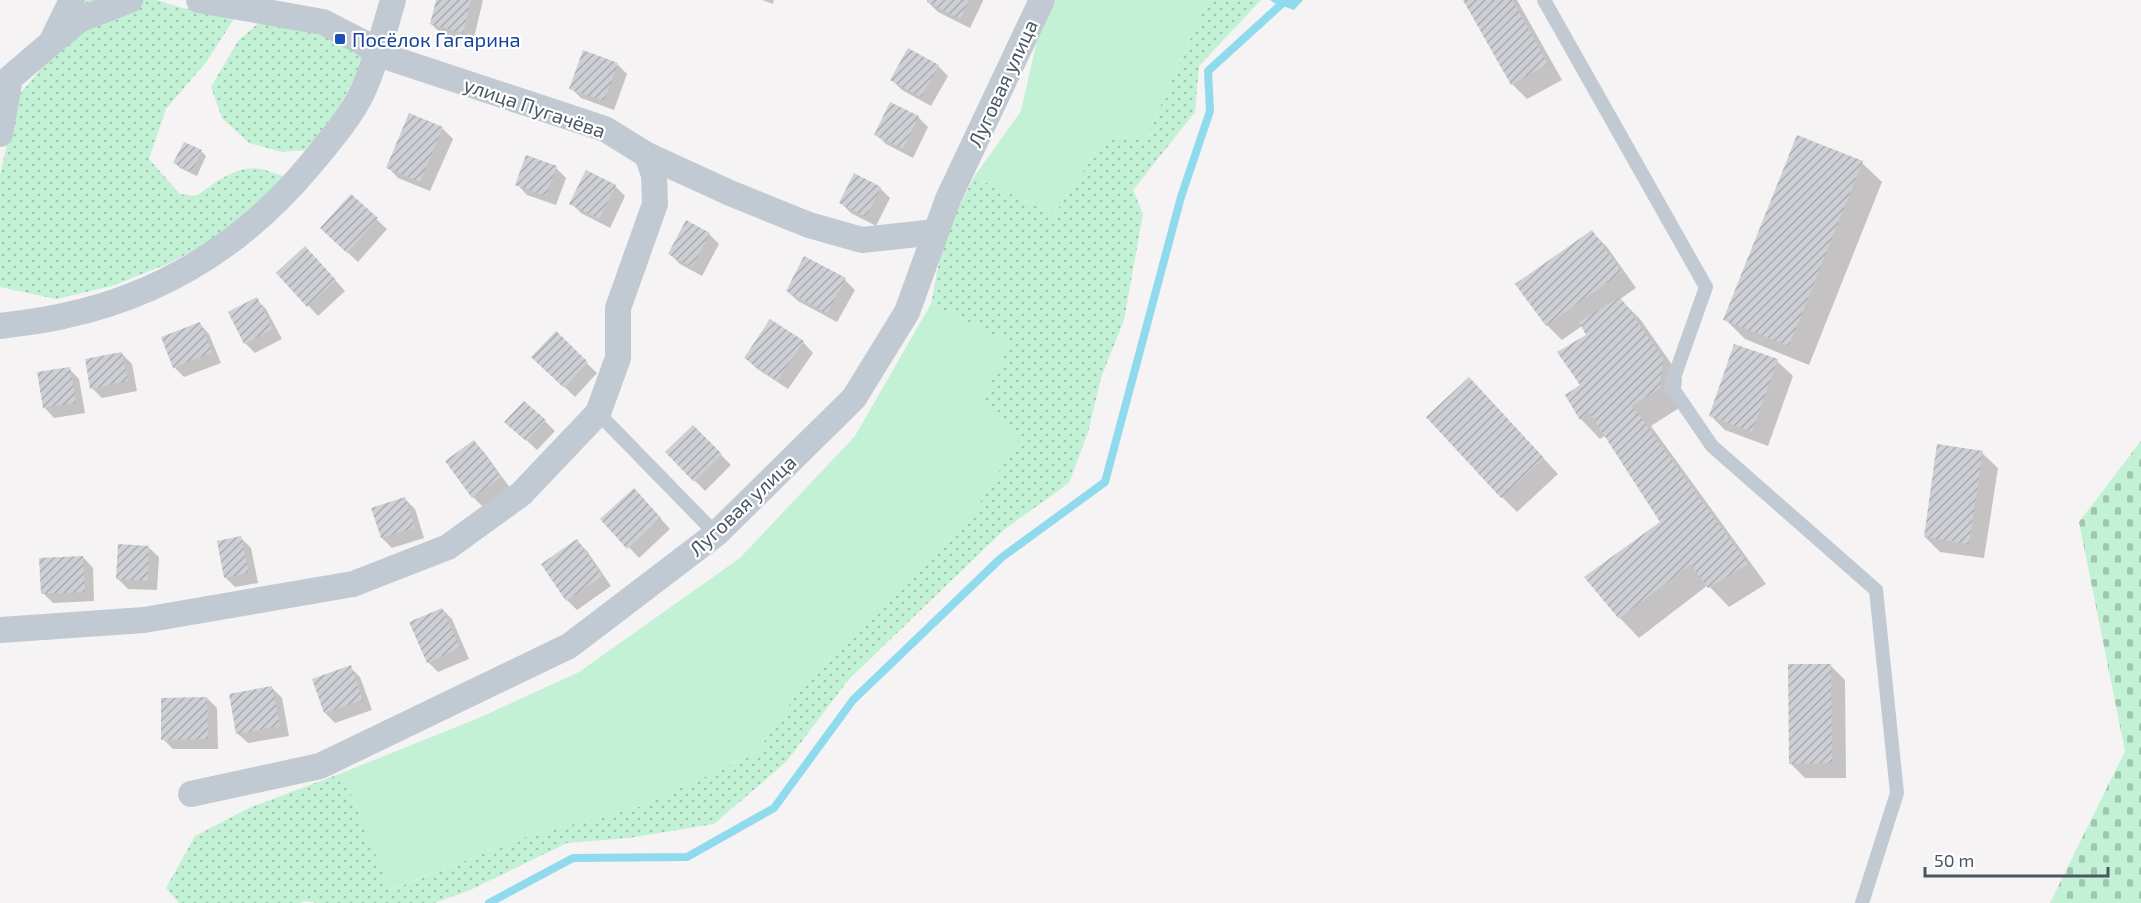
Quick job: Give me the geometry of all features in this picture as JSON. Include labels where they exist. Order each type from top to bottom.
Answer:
[{"type":"street","points":[[51,44],[72,0]]},
{"type":"street","points":[[0,134],[5,77],[51,44],[79,20],[130,0]]},
{"type":"street","name":"улица Пугачёва","points":[[199,0],[323,21],[364,43],[378,54],[605,129],[647,154],[730,193],[809,225],[862,240],[936,232]]},
{"type":"street","points":[[252,8],[300,0]]},
{"type":"street","points":[[0,326],[64,316],[137,295],[192,268],[248,228],[295,183],[339,130],[362,92],[378,54],[393,0]]},
{"type":"street","name":"Луговая улица","points":[[191,794],[320,766],[569,646],[716,534],[854,398],[907,312],[948,199],[1042,0]]},
{"type":"street","points":[[0,630],[144,620],[353,584],[448,547],[521,494],[598,413],[618,357],[618,308],[655,204],[654,176],[647,154]]},
{"type":"lane","points":[[1544,0],[1706,287],[1671,386],[1712,446],[1876,590],[1897,793],[1862,903]]},
{"type":"lane","points":[[598,413],[716,534]]},
{"type":"green space","points":[[80,0],[156,0],[183,8],[237,14],[207,61],[166,109],[149,159],[180,194],[196,196],[226,176],[243,169],[260,169],[283,176],[273,190],[214,239],[170,263],[112,286],[56,299],[0,287],[0,175],[18,96],[51,57]]},
{"type":"green space","points":[[1056,0],[1208,0],[1147,135],[1104,140],[1054,214],[974,177],[1021,111],[1037,40]]},
{"type":"green space","points":[[1208,0],[1261,0],[1199,66],[1195,112],[1133,190],[1143,214],[1124,320],[1101,378],[1088,432],[1069,483],[1005,529],[849,679],[786,762],[714,824],[629,838],[567,843],[468,891],[434,903],[304,901],[300,903],[179,903],[166,888],[195,836],[251,807],[342,773],[391,890],[522,838],[641,806],[756,753],[793,699],[860,624],[970,519],[984,398],[1009,343],[931,304],[944,236],[974,177],[1054,214],[1104,140],[1147,135]]},
{"type":"green space","points":[[262,20],[301,23],[365,53],[357,75],[326,129],[305,150],[282,152],[249,143],[222,118],[211,87],[238,41]]},
{"type":"green space","points":[[931,304],[1009,343],[984,398],[1021,436],[970,519],[860,624],[793,699],[756,753],[641,806],[522,838],[390,890],[342,773],[481,717],[579,672],[740,558],[855,436]]},
{"type":"green space","points":[[2141,441],[2141,903],[2050,903],[2125,751],[2079,522]]},
{"type":"water","points":[[1270,0],[1303,0],[1294,10]]},
{"type":"building","points":[[436,0],[471,0],[463,33],[430,24]]},
{"type":"building","points":[[927,0],[969,0],[960,19]]},
{"type":"building","points":[[1463,0],[1512,0],[1548,64],[1511,85]]},
{"type":"building","points":[[908,48],[939,65],[921,97],[890,80]]},
{"type":"building","points":[[583,50],[618,63],[604,101],[569,89]]},
{"type":"building","points":[[890,102],[919,116],[903,149],[874,135]]},
{"type":"building","points":[[409,113],[443,127],[420,182],[386,168]]},
{"type":"building","points":[[1797,135],[1863,161],[1789,346],[1723,320]]},
{"type":"building","points":[[184,142],[202,150],[192,172],[173,163]]},
{"type":"building","points":[[526,155],[557,166],[546,196],[515,185]]},
{"type":"building","points":[[586,170],[616,185],[599,219],[569,204]]},
{"type":"building","points":[[854,173],[881,187],[866,217],[839,203]]},
{"type":"building","points":[[351,194],[378,218],[347,253],[320,228]]},
{"type":"building","points":[[686,220],[710,233],[692,267],[668,254]]},
{"type":"building","points":[[1592,230],[1622,272],[1546,326],[1515,284]]},
{"type":"building","points":[[305,246],[336,280],[307,307],[276,273]]},
{"type":"building","points":[[804,256],[846,278],[827,313],[786,291]]},
{"type":"building","points":[[257,297],[273,329],[244,344],[228,312]]},
{"type":"building","points":[[1620,297],[1663,358],[1660,388],[1632,406],[1748,564],[1708,588],[1691,564],[1619,619],[1584,577],[1660,522],[1589,412],[1580,420],[1565,395],[1580,385],[1557,352],[1586,335],[1579,322]]},
{"type":"building","points":[[770,319],[804,341],[777,381],[744,358]]},
{"type":"building","points":[[200,322],[212,352],[173,368],[161,337]]},
{"type":"building","points":[[556,331],[588,362],[564,388],[531,357]]},
{"type":"building","points":[[1734,344],[1778,359],[1752,432],[1709,416]]},
{"type":"building","points":[[122,352],[128,381],[90,389],[85,359]]},
{"type":"building","points":[[70,367],[76,403],[43,408],[37,372]]},
{"type":"building","points":[[1469,377],[1544,458],[1501,498],[1426,417]]},
{"type":"building","points":[[524,401],[546,420],[526,441],[504,422]]},
{"type":"building","points":[[693,425],[722,454],[694,482],[665,452]]},
{"type":"building","points":[[474,440],[501,477],[472,498],[445,461]]},
{"type":"building","points":[[1937,444],[1983,451],[1969,544],[1924,537]]},
{"type":"building","points":[[634,488],[661,518],[627,549],[600,519]]},
{"type":"building","points":[[405,497],[415,528],[381,538],[371,508]]},
{"type":"building","points":[[241,536],[249,573],[224,578],[217,541]]},
{"type":"building","points":[[577,539],[602,576],[566,601],[541,564]]},
{"type":"building","points":[[118,544],[149,546],[148,581],[116,579]]},
{"type":"building","points":[[83,556],[85,592],[41,594],[39,558]]},
{"type":"building","points":[[442,608],[460,648],[427,663],[409,622]]},
{"type":"building","points":[[1788,664],[1831,664],[1832,763],[1789,764]]},
{"type":"building","points":[[351,665],[363,700],[324,713],[312,679]]},
{"type":"building","points":[[272,686],[280,726],[236,734],[229,694]]},
{"type":"building","points":[[207,697],[208,739],[161,740],[161,698]]},
{"type":"waterway","points":[[489,903],[573,858],[687,857],[774,808],[853,700],[1001,558],[1105,482],[1181,197],[1210,111],[1208,71],[1286,0]]},
{"type":"place","name":"Посёлок Гагарина","points":[[340,39]]}]
